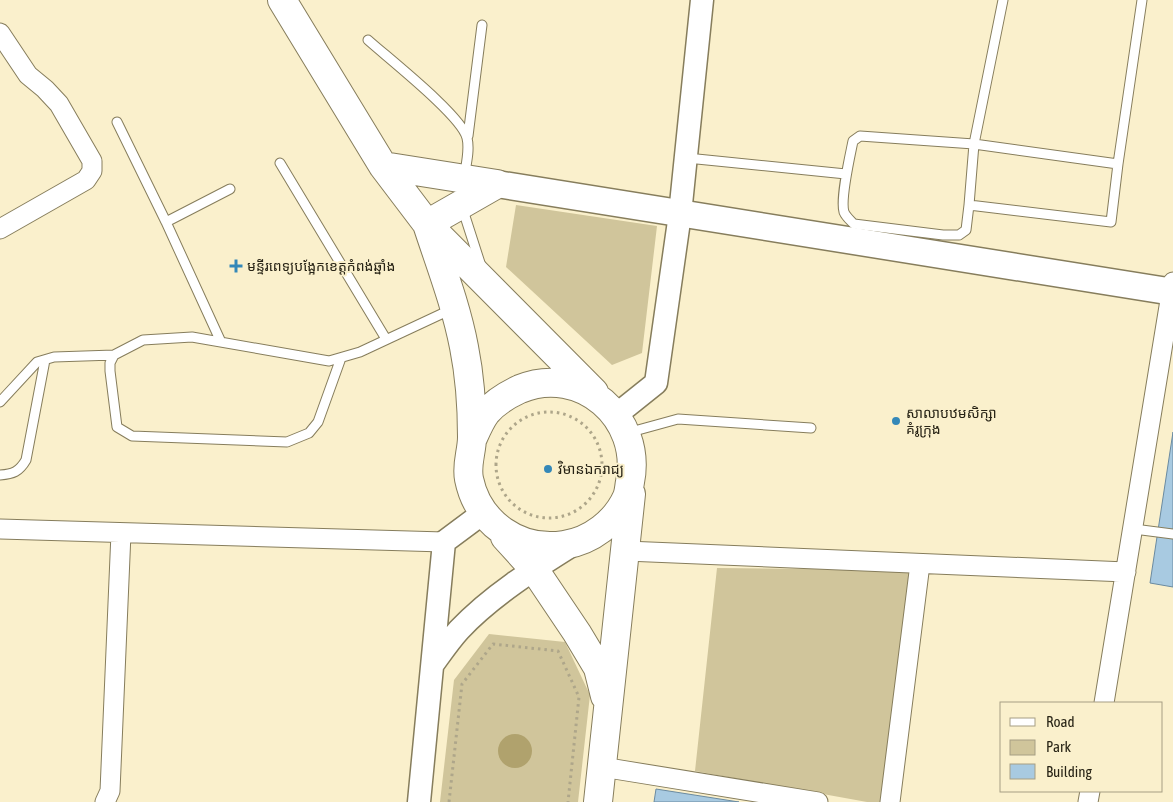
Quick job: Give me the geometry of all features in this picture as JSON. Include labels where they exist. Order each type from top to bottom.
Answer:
[{"type":"main road","points":[[282,0],[383,166],[427,224],[616,417],[632,450],[633,468],[626,551],[598,802]]},
{"type":"main road","points":[[383,166],[462,192]]},
{"type":"main road","points":[[427,224],[462,192],[497,184],[680,214],[1172,288]]},
{"type":"main road","points":[[427,224],[454,308],[464,347],[470,383],[472,440],[468,462],[469,478],[474,497],[490,520],[534,569],[577,633],[598,668],[608,709]]},
{"type":"main road","points":[[472,440],[486,414],[496,403],[509,394],[528,386],[548,383],[571,385],[586,391],[616,417]]},
{"type":"main road","points":[[490,520],[515,539],[530,545],[551,547],[574,544],[596,533],[617,514],[627,496],[633,468]]},
{"type":"street","points":[[616,417],[656,383],[680,214],[702,0]]},
{"type":"street","points":[[0,33],[28,75],[45,88],[59,104],[92,161],[92,171],[86,180],[0,229]]},
{"type":"street","points":[[1104,702],[1172,288]]},
{"type":"street","points":[[0,529],[444,542],[490,520]]},
{"type":"street","points":[[105,802],[110,791],[121,533]]},
{"type":"street","points":[[419,802],[444,542]]},
{"type":"street","points":[[433,664],[459,630],[494,600],[534,569],[574,544]]},
{"type":"street","points":[[626,551],[1126,572]]},
{"type":"street","points":[[890,802],[920,564]]},
{"type":"street","points":[[602,767],[818,802]]},
{"type":"lane","points":[[1003,0],[974,144],[966,230],[959,235],[943,235],[854,224],[847,218],[843,210],[846,174],[853,141],[860,136],[974,144],[1118,164]]},
{"type":"lane","points":[[969,205],[1111,222],[1142,0]]},
{"type":"lane","points":[[482,25],[462,192],[486,283]]},
{"type":"lane","points":[[368,40],[436,100],[462,126],[467,138]]},
{"type":"lane","points":[[117,122],[166,222],[221,342]]},
{"type":"lane","points":[[685,158],[846,174]]},
{"type":"lane","points":[[280,164],[386,339]]},
{"type":"lane","points":[[166,222],[230,189]]},
{"type":"lane","points":[[0,402],[37,362],[54,357],[114,355],[143,340],[192,337],[330,361],[360,352],[454,308]]},
{"type":"lane","points":[[114,355],[110,363],[110,371],[117,428],[132,436],[286,442],[309,432],[318,422],[342,358]]},
{"type":"lane","points":[[0,475],[13,474],[21,469],[26,460],[45,360]]},
{"type":"lane","points":[[616,417],[811,428]]},
{"type":"lane","points":[[1134,529],[1173,534]]},
{"type":"path","points":[[557,412],[568,415],[584,425],[599,446],[603,461],[600,480],[595,492],[583,506],[569,514],[551,519],[530,515],[514,506],[501,490],[496,472],[497,451],[505,435],[525,417],[538,413],[557,412]]},
{"type":"path","points":[[449,802],[462,684],[493,644],[558,651],[579,697],[568,802]]},
{"type":"green space","points":[[516,205],[657,226],[642,353],[612,365],[506,267]]},
{"type":"green space","points":[[717,568],[912,570],[884,802],[867,802],[695,771]]},
{"type":"green space","points":[[489,634],[565,642],[590,695],[578,802],[440,802],[454,680]]},
{"type":"shaded area","points":[[515,734],[522,735],[527,739],[531,744],[531,758],[527,763],[522,767],[515,768],[508,767],[503,763],[499,758],[498,751],[499,744],[503,739],[508,735]]},
{"type":"building","points":[[1173,432],[1173,587],[1150,583]]},
{"type":"building","points":[[656,789],[739,802],[654,802]]},
{"type":"place","name":"មន្ទីរពេទ្យបង្អែកខេត្តកំពង់ឆ្នាំង","points":[[236,266]]},
{"type":"place","name":"សាលាបឋមសិក្សា គំរូក្រុង","points":[[896,421]]},
{"type":"place","name":"វិមានឯករាជ្យ","points":[[548,469]]}]
